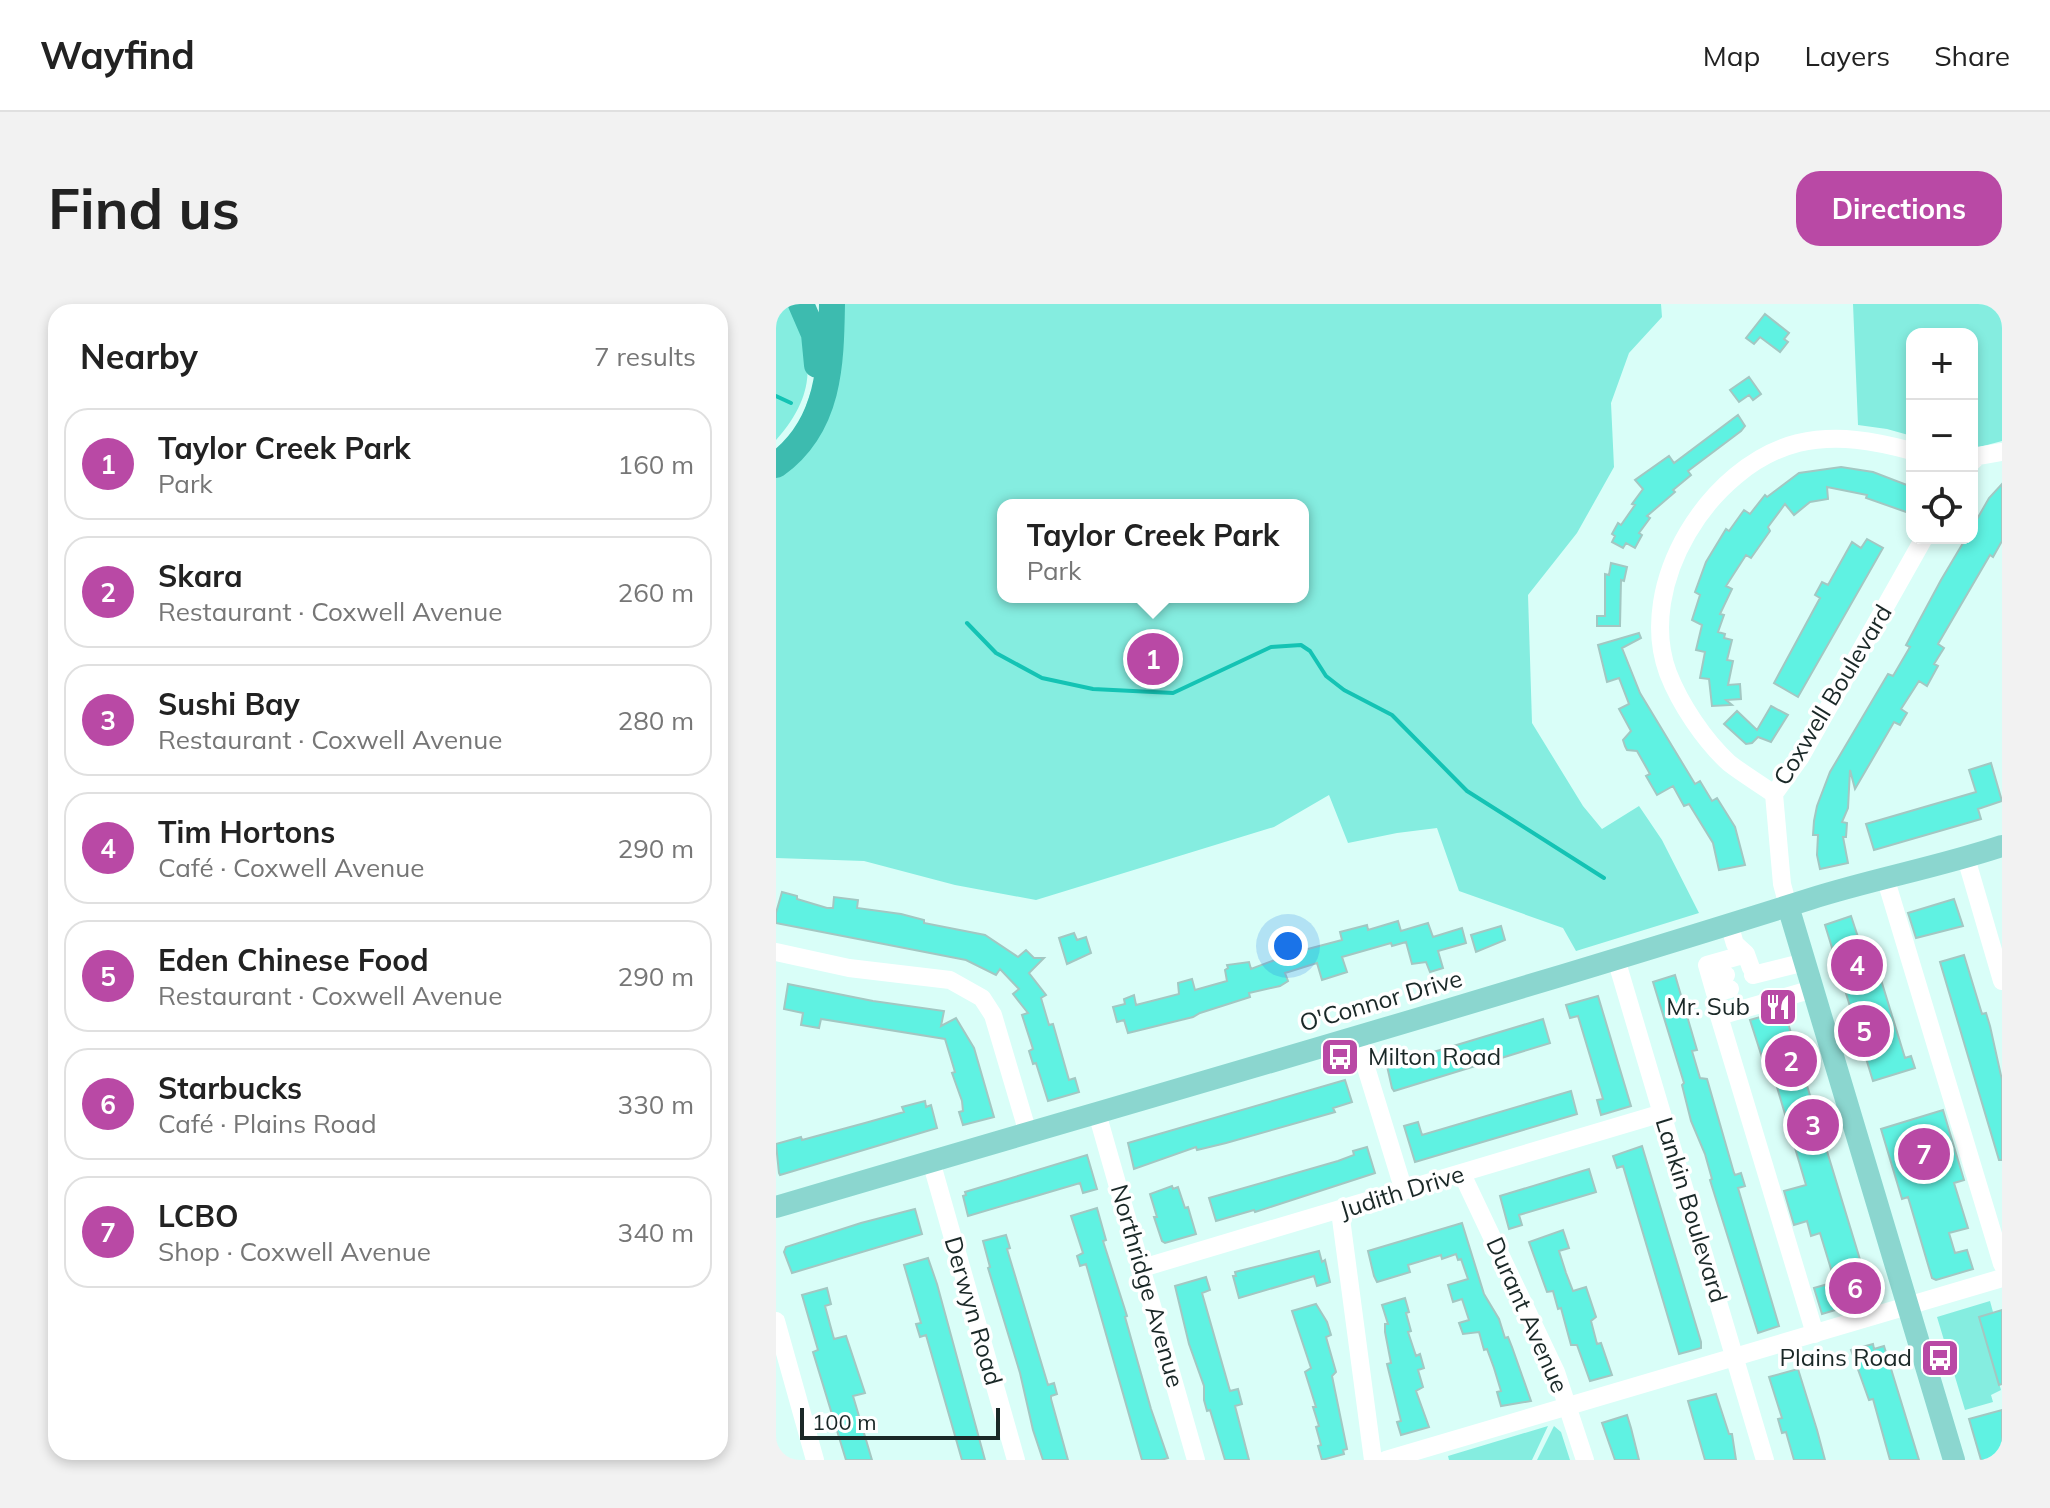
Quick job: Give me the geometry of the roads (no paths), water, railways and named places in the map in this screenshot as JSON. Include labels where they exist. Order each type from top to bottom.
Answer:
[{"type":"highway","points":[[776,451],[797,429],[816,384],[814,334],[801,304]]},
{"type":"highway","points":[[776,465],[793,451],[805,435],[823,402],[831,355],[832,304]]},
{"type":"main road","name":"O'Connor Drive","points":[[776,1207],[1885,877],[2002,846]]},
{"type":"main road","points":[[1788,906],[1954,1460]]},
{"type":"street","points":[[1774,794],[1729,762],[1701,731],[1667,671],[1661,637],[1662,612],[1671,566],[1703,508],[1732,478],[1773,452],[1798,443],[1826,439],[1868,439],[1906,449]]},
{"type":"street","points":[[1978,456],[2002,452]]},
{"type":"street","name":"Coxwell Boulevard","points":[[1788,906],[1782,884],[1774,794],[1800,758],[1921,544]]},
{"type":"street","points":[[1966,858],[2002,981]]},
{"type":"street","points":[[1885,877],[2002,1264]]},
{"type":"street","points":[[1729,924],[1735,944],[1734,973]]},
{"type":"street","points":[[1699,933],[1734,973]]},
{"type":"street","points":[[776,952],[849,968],[950,980],[982,998],[993,1015],[1028,1133]]},
{"type":"street","name":"Lankin Boulevard","points":[[1616,959],[1765,1460]]},
{"type":"street","points":[[1734,973],[1805,962]]},
{"type":"street","points":[[1813,989],[1719,1016],[1815,1334]]},
{"type":"street","points":[[1356,1035],[1404,1191]]},
{"type":"street","name":"Northridge Avenue","points":[[1097,1113],[1196,1460]]},
{"type":"street","name":"Judith Drive","points":[[1142,1268],[1662,1113]]},
{"type":"street","name":"Derwyn Road","points":[[931,1161],[1016,1460]]},
{"type":"street","name":"Durant Avenue","points":[[1462,1174],[1556,1372],[1585,1460]]},
{"type":"street","points":[[1340,1211],[1373,1460]]},
{"type":"street","points":[[1386,1460],[2002,1278]]},
{"type":"street","points":[[776,1321],[815,1460]]},
{"type":"waterway","points":[[776,396],[791,403]]},
{"type":"waterway","points":[[967,623],[996,653],[1042,678],[1093,689],[1173,693],[1271,647],[1301,645],[1310,651],[1326,676],[1344,690],[1392,715],[1467,791],[1604,878]]},
{"type":"place","name":"Taylor Creek Park","points":[[1153,659]]},
{"type":"place","name":"Tim Hortons","points":[[1857,965]]},
{"type":"place","name":"Mr. Sub","points":[[1778,1007]]},
{"type":"place","name":"Eden Chinese Food","points":[[1864,1031]]},
{"type":"place","name":"Milton Road","points":[[1340,1057]]},
{"type":"place","name":"Skara","points":[[1791,1061]]},
{"type":"place","name":"Sushi Bay","points":[[1813,1125]]},
{"type":"place","name":"LCBO","points":[[1924,1154]]},
{"type":"place","name":"Starbucks","points":[[1855,1288]]},
{"type":"place","name":"Plains Road","points":[[1940,1358]]}]
